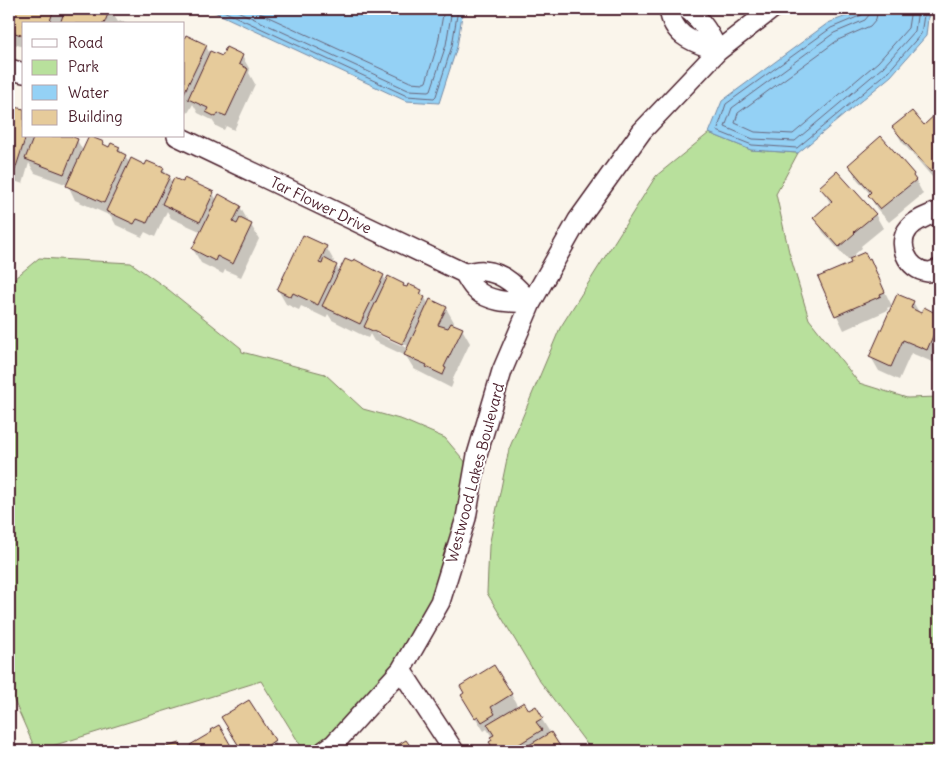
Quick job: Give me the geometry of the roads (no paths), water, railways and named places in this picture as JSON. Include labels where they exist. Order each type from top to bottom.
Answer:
[{"type":"street","points":[[669,9],[673,23],[685,38],[718,51]]},
{"type":"street","points":[[687,9],[695,14],[706,27],[718,51]]},
{"type":"street","name":"Westwood Lakes Boulevard","points":[[324,751],[334,744],[401,670],[440,602],[466,518],[477,455],[502,371],[531,302],[578,220],[642,131],[718,51],[772,9]]},
{"type":"street","points":[[9,69],[22,72]]},
{"type":"street","name":"Tar Flower Drive","points":[[181,138],[464,274],[476,290],[498,301],[531,302]]},
{"type":"street","points":[[939,211],[909,227],[902,241],[904,255],[915,267],[928,272],[939,269]]},
{"type":"street","points":[[401,670],[454,751]]},
{"type":"water","points":[[208,9],[463,9],[457,47],[439,103],[406,101]]},
{"type":"water","points":[[865,9],[929,9],[926,36],[891,76],[798,153],[751,150],[709,133],[722,101],[828,23]]}]
